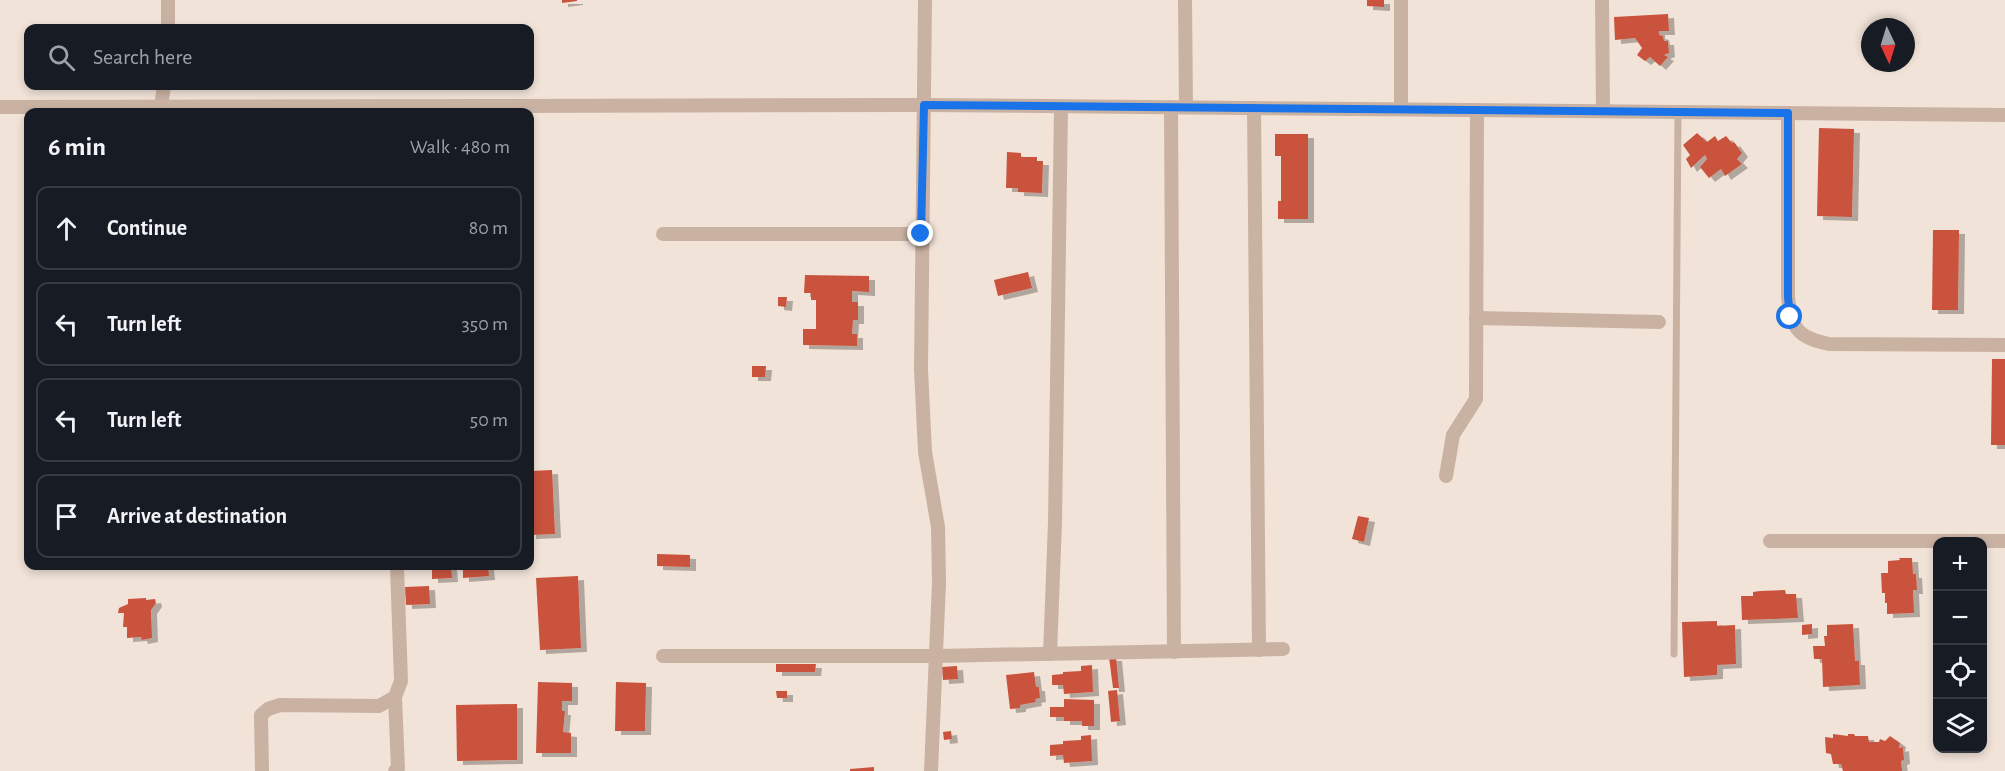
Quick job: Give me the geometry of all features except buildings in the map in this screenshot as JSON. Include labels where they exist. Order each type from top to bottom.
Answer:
[{"type":"street","points":[[168,0],[168,24]]},
{"type":"street","points":[[925,0],[921,234],[922,409],[925,452],[938,527],[937,656],[930,771]]},
{"type":"street","points":[[1185,0],[1186,107]]},
{"type":"street","points":[[1401,0],[1401,109]]},
{"type":"street","points":[[1602,0],[1603,111]]},
{"type":"street","points":[[161,106],[163,90]]},
{"type":"street","points":[[534,109],[924,105],[2005,115]]},
{"type":"street","points":[[1050,654],[1055,522],[1061,106]]},
{"type":"street","points":[[0,107],[401,108]]},
{"type":"street","points":[[1171,107],[1174,652]]},
{"type":"street","points":[[1254,108],[1259,650]]},
{"type":"street","points":[[1446,476],[1453,435],[1476,399],[1477,110]]},
{"type":"street","points":[[1788,113],[1788,297],[1790,317],[1796,330],[1810,340],[1829,344],[2005,345]]},
{"type":"street","points":[[663,234],[921,234]]},
{"type":"street","points":[[1476,318],[1659,322]]},
{"type":"street","points":[[1770,541],[2005,541]]},
{"type":"street","points":[[395,771],[398,768],[395,697],[401,681],[397,570]]},
{"type":"street","points":[[663,656],[937,656],[1283,649]]},
{"type":"street","points":[[262,771],[261,715],[268,709],[280,705],[379,706],[395,697]]},
{"type":"lane","points":[[1674,654],[1678,112]]},
{"type":"route","points":[[921,234],[924,105],[1788,113],[1788,297],[1790,317]]}]
